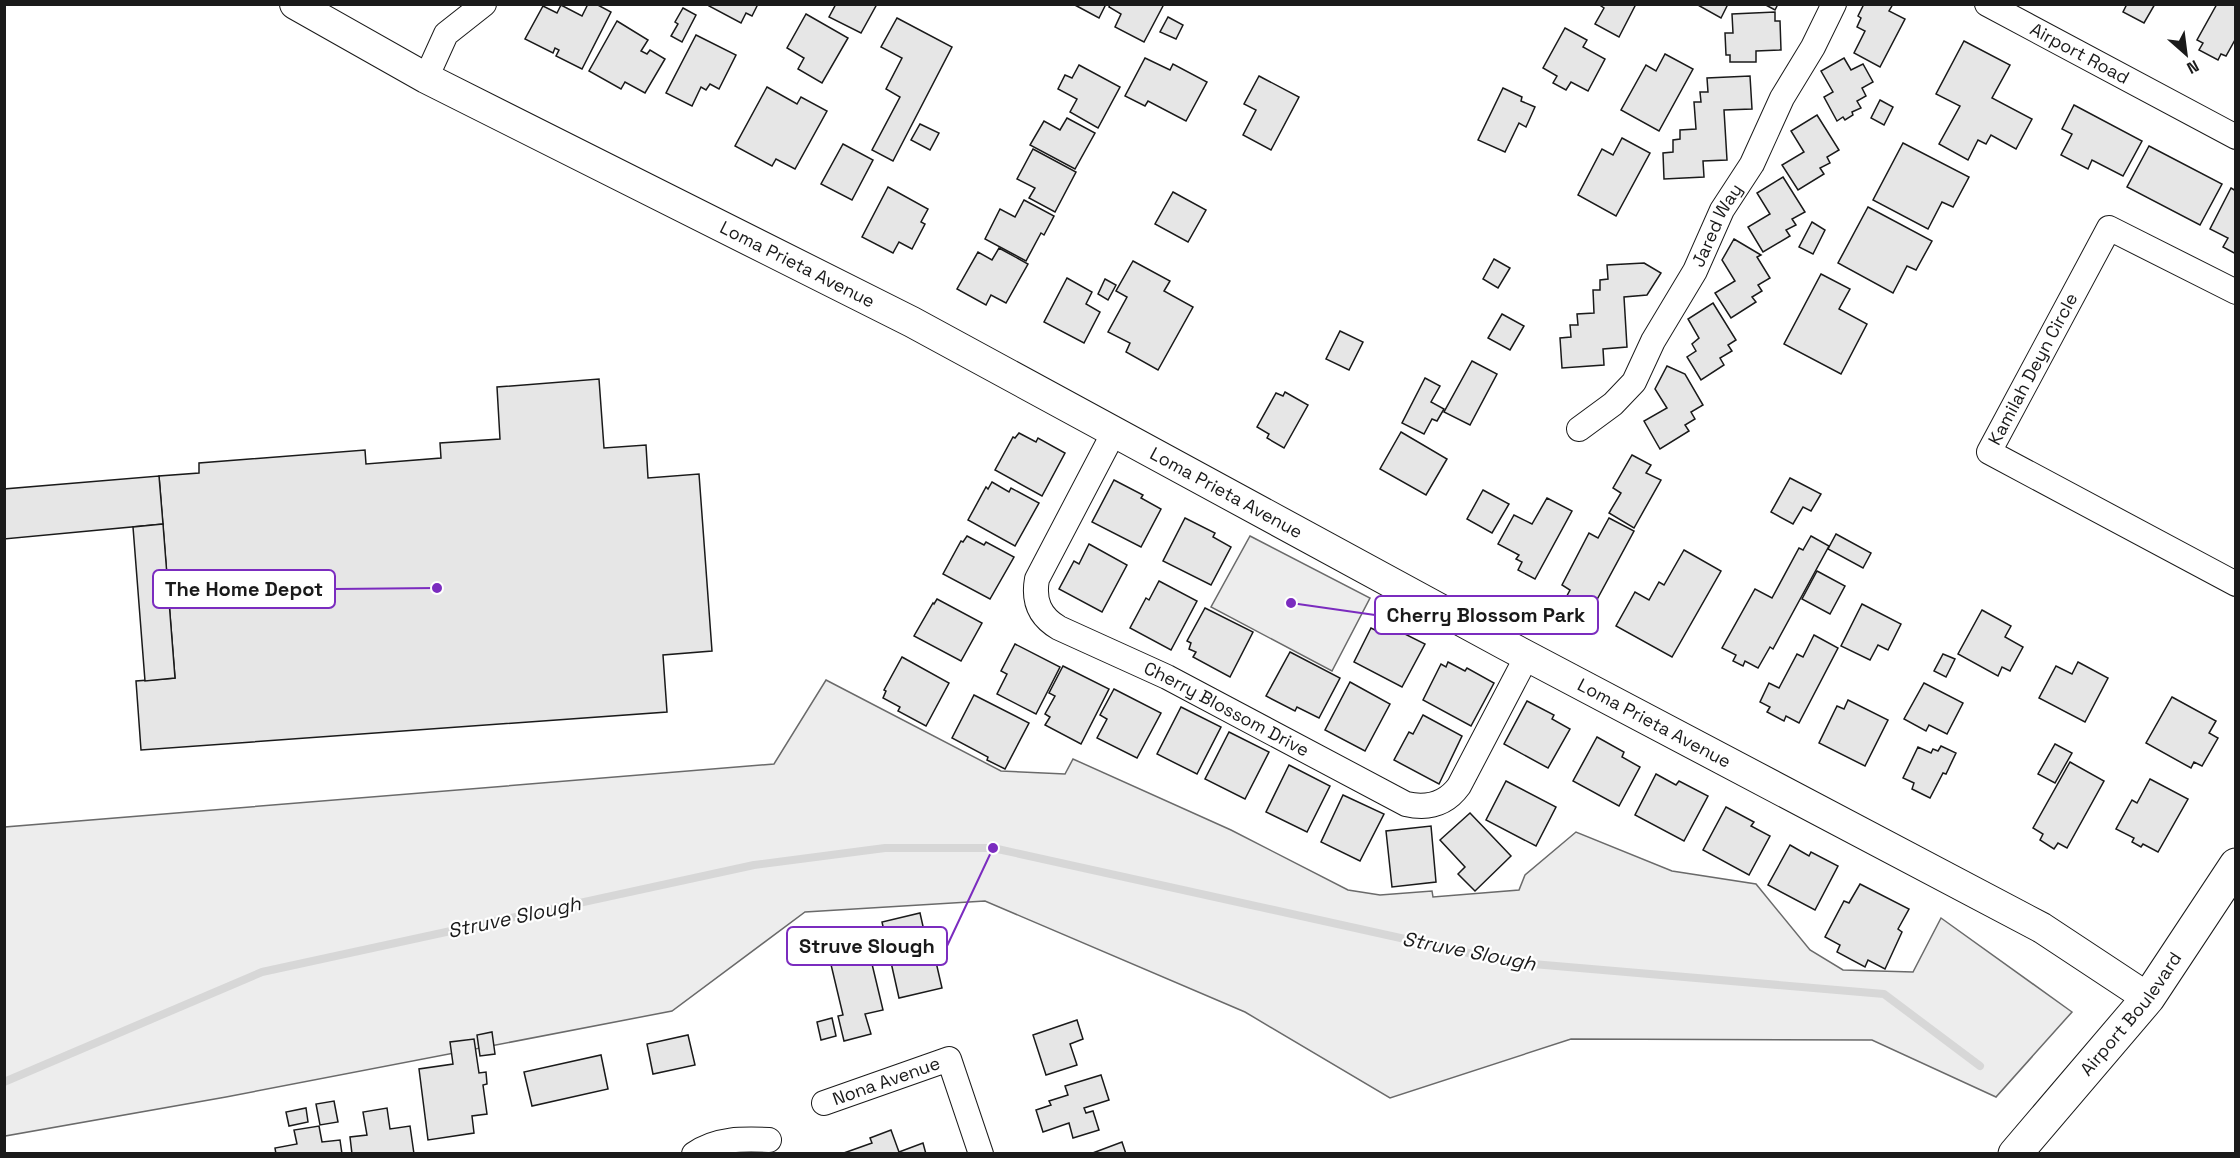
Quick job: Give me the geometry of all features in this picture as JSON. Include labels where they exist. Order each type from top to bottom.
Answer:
[{"type":"main road","name":"Airport Boulevard","points":[[2015,1154],[2148,998],[2235,865]]},
{"type":"street","name":"Loma Prieta Avenue","points":[[295,4],[426,78],[912,322],[1527,656],[2042,928],[2148,998]]},
{"type":"street","points":[[426,78],[446,34],[484,4]]},
{"type":"street","name":"Jared Way","points":[[1579,429],[1613,404],[1634,382],[1653,341],[1695,271],[1722,210],[1752,164],[1782,98],[1813,47],[1834,4]]},
{"type":"street","name":"Airport Road","points":[[1987,4],[2235,137]]},
{"type":"street","name":"Kamilah Deyn Circle","points":[[2235,291],[2109,228],[1989,452],[2235,584]]},
{"type":"street","name":"Cherry Blossom Drive","points":[[1114,432],[1037,579],[1036,595],[1041,611],[1051,623],[1059,628],[1167,677],[1406,804],[1415,806],[1440,803],[1460,786],[1527,656]]},
{"type":"street","name":"Nona Avenue","points":[[825,1103],[949,1059],[981,1154]]},
{"type":"street","points":[[694,1154],[717,1143],[739,1138],[769,1140]]},
{"type":"shaded area","points":[[1250,536],[1370,598],[1332,671],[1211,607]]},
{"type":"shaded area","points":[[826,680],[1001,771],[1065,774],[1073,759],[1231,830],[1348,890],[1380,895],[1432,891],[1433,897],[1519,890],[1525,875],[1576,832],[1672,871],[1756,884],[1810,950],[1843,970],[1913,972],[1941,918],[2072,1012],[1996,1097],[1872,1040],[1571,1039],[1390,1098],[1245,1012],[985,901],[805,912],[672,1011],[226,1097],[5,1136],[5,827],[774,764]]},
{"type":"building","points":[[588,4],[596,4],[611,12],[582,69],[556,56],[559,50],[555,48],[553,53],[525,39],[543,6],[557,13],[561,5],[582,16]]},
{"type":"building","points":[[710,4],[758,4],[752,16],[746,13],[741,23],[709,6]]},
{"type":"building","points":[[836,4],[877,4],[861,33],[829,17]]},
{"type":"building","points":[[1073,4],[1106,4],[1099,18]]},
{"type":"building","points":[[1110,4],[1164,4],[1144,42],[1115,27],[1121,14],[1109,7]]},
{"type":"building","points":[[1598,4],[1636,4],[1619,37],[1595,24],[1604,8]]},
{"type":"building","points":[[1696,4],[1728,4],[1721,18]]},
{"type":"building","points":[[1764,4],[1778,4],[1775,10]]},
{"type":"building","points":[[1864,4],[1893,4],[1889,11],[1905,19],[1880,67],[1854,53],[1865,31],[1857,27],[1861,18],[1858,16]]},
{"type":"building","points":[[2127,4],[2155,4],[2144,23],[2123,12]]},
{"type":"building","points":[[2217,4],[2236,4],[2236,38],[2226,56],[2221,54],[2218,60],[2199,50],[2203,43],[2197,40]]},
{"type":"building","points":[[683,8],[696,15],[682,42],[671,36],[678,24],[675,22]]},
{"type":"building","points":[[1775,12],[1775,21],[1780,21],[1781,50],[1756,51],[1756,62],[1730,62],[1730,55],[1726,55],[1725,33],[1733,33],[1732,14]]},
{"type":"building","points":[[806,14],[848,38],[822,83],[798,69],[804,58],[787,48]]},
{"type":"building","points":[[1168,17],[1183,25],[1176,39],[1160,32]]},
{"type":"building","points":[[897,18],[952,47],[893,161],[872,150],[900,97],[886,89],[902,58],[881,47]]},
{"type":"building","points":[[617,21],[648,40],[641,51],[647,54],[650,50],[665,59],[645,93],[625,82],[621,89],[589,71]]},
{"type":"building","points":[[1565,28],[1587,40],[1583,47],[1605,59],[1588,91],[1571,82],[1566,90],[1553,83],[1557,76],[1543,68]]},
{"type":"building","points":[[696,35],[736,55],[719,89],[710,84],[706,90],[701,87],[692,106],[666,93]]},
{"type":"building","points":[[1964,41],[2010,65],[1992,98],[2032,119],[2016,149],[1991,135],[1986,144],[1978,140],[1968,160],[1939,144],[1960,106],[1936,94]]},
{"type":"building","points":[[1665,54],[1693,69],[1659,131],[1621,110],[1646,65],[1656,71]]},
{"type":"building","points":[[1145,58],[1170,70],[1173,64],[1207,82],[1186,121],[1148,101],[1145,106],[1125,96]]},
{"type":"building","points":[[1844,58],[1851,70],[1863,64],[1873,82],[1862,88],[1866,96],[1857,101],[1861,108],[1852,112],[1853,115],[1845,120],[1843,117],[1837,121],[1824,97],[1833,92],[1821,71]]},
{"type":"building","points":[[1079,65],[1120,87],[1098,128],[1070,112],[1077,99],[1058,89],[1065,75],[1072,78]]},
{"type":"building","points":[[1259,76],[1299,97],[1271,150],[1243,135],[1256,110],[1244,104]]},
{"type":"building","points":[[1750,76],[1752,109],[1724,110],[1727,160],[1703,161],[1704,177],[1664,179],[1663,153],[1673,152],[1673,140],[1680,139],[1680,130],[1696,129],[1694,102],[1701,102],[1700,92],[1708,92],[1707,78]]},
{"type":"building","points":[[767,87],[797,104],[801,97],[827,111],[795,169],[776,159],[772,166],[735,146]]},
{"type":"building","points":[[1503,88],[1522,97],[1521,101],[1535,107],[1526,127],[1519,123],[1505,152],[1478,140]]},
{"type":"building","points":[[1880,100],[1893,107],[1884,125],[1871,118]]},
{"type":"building","points":[[2074,105],[2142,141],[2123,176],[2092,160],[2088,169],[2061,155],[2072,134],[2062,129]]},
{"type":"building","points":[[1817,115],[1839,150],[1827,157],[1830,163],[1820,168],[1824,174],[1798,190],[1782,165],[1804,152],[1791,131]]},
{"type":"building","points":[[1067,118],[1095,133],[1075,169],[1030,145],[1044,121],[1060,130]]},
{"type":"building","points":[[920,124],[939,133],[930,150],[911,140]]},
{"type":"building","points":[[1622,138],[1650,153],[1616,216],[1578,195],[1602,149],[1613,155]]},
{"type":"building","points":[[1903,143],[1969,177],[1953,207],[1942,202],[1928,229],[1873,200]]},
{"type":"building","points":[[843,144],[873,160],[852,200],[821,184]]},
{"type":"building","points":[[2149,146],[2222,184],[2200,225],[2127,187]]},
{"type":"building","points":[[1033,149],[1076,172],[1055,212],[1029,198],[1035,188],[1017,179]]},
{"type":"building","points":[[1783,177],[1805,212],[1792,219],[1796,225],[1786,230],[1790,236],[1763,252],[1748,227],[1770,214],[1757,193]]},
{"type":"building","points":[[888,187],[928,209],[921,222],[925,224],[912,249],[899,242],[893,253],[862,237]]},
{"type":"building","points":[[2231,188],[2236,191],[2236,254],[2223,247],[2228,238],[2210,229]]},
{"type":"building","points":[[1173,192],[1206,210],[1188,242],[1155,224]]},
{"type":"building","points":[[1024,200],[1054,216],[1044,235],[1041,233],[1026,261],[985,239],[1000,209],[1015,217]]},
{"type":"building","points":[[1868,207],[1932,241],[1916,270],[1907,266],[1893,293],[1838,263]]},
{"type":"building","points":[[1812,222],[1825,230],[1813,254],[1799,247]]},
{"type":"building","points":[[1734,239],[1761,255],[1757,257],[1770,278],[1758,285],[1762,291],[1752,297],[1756,302],[1731,318],[1715,293],[1735,281],[1722,260]]},
{"type":"building","points":[[999,248],[1028,264],[1006,303],[991,295],[986,305],[957,289],[978,252],[992,260]]},
{"type":"building","points":[[1494,259],[1510,268],[1498,288],[1483,279]]},
{"type":"building","points":[[1133,261],[1170,281],[1164,291],[1193,307],[1158,370],[1126,352],[1130,343],[1108,332],[1127,297],[1116,291]]},
{"type":"building","points":[[1644,263],[1661,273],[1647,295],[1624,297],[1627,347],[1603,349],[1604,365],[1562,368],[1560,338],[1571,337],[1570,325],[1578,325],[1577,314],[1594,313],[1593,290],[1600,290],[1600,280],[1608,279],[1607,265]]},
{"type":"building","points":[[1821,274],[1850,289],[1839,309],[1867,324],[1841,374],[1784,344]]},
{"type":"building","points":[[1067,278],[1092,292],[1086,304],[1100,312],[1084,343],[1044,322]]},
{"type":"building","points":[[1105,279],[1116,285],[1108,300],[1098,294]]},
{"type":"building","points":[[1713,303],[1736,340],[1728,345],[1732,351],[1720,358],[1724,365],[1701,380],[1687,357],[1696,351],[1692,344],[1699,338],[1688,319]]},
{"type":"building","points":[[1502,314],[1524,326],[1510,350],[1488,338]]},
{"type":"building","points":[[1340,331],[1363,342],[1349,370],[1326,359]]},
{"type":"building","points":[[1472,361],[1497,374],[1470,425],[1444,412]]},
{"type":"building","points":[[1667,366],[1685,374],[1703,405],[1691,412],[1695,419],[1685,425],[1689,431],[1660,449],[1644,421],[1667,408],[1655,389]]},
{"type":"building","points":[[1425,378],[1440,386],[1431,402],[1444,409],[1437,421],[1432,419],[1424,434],[1402,423]]},
{"type":"building","points":[[599,379],[604,448],[646,445],[648,478],[699,474],[712,651],[663,655],[667,712],[141,750],[136,681],[175,678],[159,476],[199,473],[199,463],[365,450],[366,464],[441,458],[440,443],[500,439],[497,387]]},
{"type":"building","points":[[1285,392],[1308,405],[1284,448],[1267,438],[1269,434],[1257,427],[1276,393],[1283,396]]},
{"type":"building","points":[[1401,432],[1447,459],[1426,495],[1380,469]]},
{"type":"building","points":[[1019,433],[1036,442],[1038,438],[1065,453],[1042,496],[995,470],[1013,437],[1015,438]]},
{"type":"building","points":[[1632,455],[1651,465],[1646,473],[1661,480],[1634,528],[1609,513],[1621,493],[1613,488]]},
{"type":"building","points":[[159,476],[163,524],[4,539],[4,489]]},
{"type":"building","points":[[1790,478],[1821,494],[1811,511],[1803,507],[1793,524],[1771,512]]},
{"type":"building","points":[[1114,480],[1143,495],[1141,498],[1161,509],[1141,547],[1092,522]]},
{"type":"building","points":[[992,482],[1009,492],[1011,488],[1039,503],[1015,546],[968,520],[986,487],[988,489]]},
{"type":"building","points":[[1483,490],[1509,504],[1492,533],[1467,519]]},
{"type":"building","points":[[1547,498],[1572,511],[1535,579],[1518,570],[1522,562],[1516,559],[1519,555],[1498,544],[1514,515],[1532,524]]},
{"type":"building","points":[[1185,518],[1215,533],[1213,537],[1231,547],[1211,585],[1163,561]]},
{"type":"building","points":[[1609,518],[1634,531],[1587,618],[1562,605],[1570,590],[1562,585],[1589,533],[1598,538]]},
{"type":"building","points":[[163,524],[175,678],[145,681],[133,527]]},
{"type":"building","points":[[1836,534],[1871,553],[1863,568],[1828,549]]},
{"type":"building","points":[[967,536],[984,545],[986,542],[1014,557],[990,599],[943,574],[961,541],[963,542]]},
{"type":"building","points":[[1811,536],[1829,546],[1773,649],[1770,647],[1758,668],[1745,661],[1743,666],[1733,661],[1736,655],[1722,648],[1755,589],[1772,598],[1799,548],[1803,550]]},
{"type":"building","points":[[1089,544],[1127,565],[1102,612],[1059,589],[1074,561],[1079,564]]},
{"type":"building","points":[[1684,550],[1721,571],[1672,657],[1616,626],[1635,592],[1649,600],[1659,582],[1664,585]]},
{"type":"building","points":[[1817,571],[1845,586],[1830,614],[1802,599]]},
{"type":"building","points":[[1159,581],[1197,601],[1171,650],[1130,628],[1146,598],[1149,600]]},
{"type":"building","points":[[937,599],[982,623],[961,661],[914,636]]},
{"type":"building","points":[[1862,604],[1901,624],[1888,650],[1878,645],[1870,660],[1841,646]]},
{"type":"building","points":[[1205,608],[1253,632],[1230,677],[1193,657],[1196,652],[1189,649],[1191,643],[1187,641]]},
{"type":"building","points":[[1982,610],[2011,626],[2005,637],[2023,647],[2010,671],[2002,667],[1998,676],[1958,654]]},
{"type":"building","points":[[1378,624],[1395,634],[1397,630],[1425,644],[1402,687],[1354,662],[1371,628],[1375,630]]},
{"type":"building","points":[[1814,635],[1838,648],[1799,723],[1786,716],[1784,721],[1767,712],[1770,707],[1760,702],[1769,683],[1779,688],[1797,654],[1803,657]]},
{"type":"building","points":[[1015,644],[1060,667],[1036,714],[997,694],[1007,674],[1001,671]]},
{"type":"building","points":[[1290,652],[1340,678],[1319,718],[1297,707],[1295,711],[1266,696]]},
{"type":"building","points":[[1943,654],[1955,659],[1946,677],[1934,671]]},
{"type":"building","points":[[902,657],[949,683],[926,726],[898,711],[900,707],[883,698],[886,691],[884,690]]},
{"type":"building","points":[[1448,662],[1465,671],[1467,668],[1494,683],[1471,726],[1423,700],[1441,664],[1446,667]]},
{"type":"building","points":[[2078,662],[2108,678],[2085,722],[2039,698],[2056,666],[2072,674]]},
{"type":"building","points":[[1063,666],[1109,689],[1081,744],[1045,725],[1050,717],[1045,714],[1055,696],[1049,693]]},
{"type":"building","points":[[1350,682],[1390,704],[1365,751],[1325,730]]},
{"type":"building","points":[[1924,683],[1963,703],[1947,734],[1929,725],[1926,731],[1904,719]]},
{"type":"building","points":[[1114,689],[1161,713],[1137,758],[1097,738],[1107,719],[1100,715]]},
{"type":"building","points":[[974,695],[1029,723],[1005,769],[952,738]]},
{"type":"building","points":[[2172,697],[2216,721],[2209,733],[2218,738],[2202,766],[2194,762],[2191,768],[2146,743]]},
{"type":"building","points":[[1848,700],[1888,720],[1865,766],[1819,743],[1837,706],[1844,709]]},
{"type":"building","points":[[1527,701],[1554,715],[1552,719],[1570,729],[1548,768],[1504,744]]},
{"type":"building","points":[[1181,707],[1221,727],[1197,774],[1157,754]]},
{"type":"building","points":[[1423,715],[1462,736],[1439,784],[1394,760],[1409,732],[1413,734]]},
{"type":"building","points":[[1229,732],[1269,752],[1245,799],[1205,779]]},
{"type":"building","points":[[1597,737],[1624,752],[1622,757],[1640,767],[1619,806],[1573,781]]},
{"type":"building","points":[[2055,744],[2072,753],[2055,783],[2038,774]]},
{"type":"building","points":[[1941,746],[1956,753],[1946,774],[1943,773],[1930,798],[1912,789],[1914,783],[1903,778],[1918,747],[1931,753],[1933,749],[1938,751]]},
{"type":"building","points":[[2070,762],[2104,781],[2067,848],[2058,843],[2054,849],[2040,840],[2043,834],[2033,828]]},
{"type":"building","points":[[1289,765],[1330,786],[1307,832],[1266,812]]},
{"type":"building","points":[[1656,774],[1676,785],[1679,781],[1708,796],[1684,841],[1635,815]]},
{"type":"building","points":[[2150,779],[2188,799],[2158,852],[2143,844],[2141,847],[2132,842],[2134,838],[2116,829],[2132,800],[2137,803]]},
{"type":"building","points":[[1506,781],[1556,807],[1536,846],[1486,820]]},
{"type":"building","points":[[1343,795],[1384,814],[1360,861],[1321,842]]},
{"type":"building","points":[[1726,807],[1754,822],[1751,826],[1770,836],[1749,875],[1703,850]]},
{"type":"building","points":[[1470,813],[1511,856],[1475,891],[1458,874],[1465,867],[1440,840]]},
{"type":"building","points":[[1431,826],[1436,882],[1392,887],[1386,831]]},
{"type":"building","points":[[1790,845],[1809,856],[1811,852],[1838,866],[1815,910],[1768,885]]},
{"type":"building","points":[[1860,884],[1909,909],[1898,929],[1902,932],[1885,969],[1868,960],[1865,967],[1837,952],[1840,945],[1825,937],[1844,901],[1849,903]]},
{"type":"building","points":[[920,913],[931,962],[936,962],[942,988],[899,998],[882,922]]},
{"type":"building","points":[[867,943],[883,1010],[865,1014],[871,1034],[844,1041],[838,1016],[843,1015],[828,952]]},
{"type":"building","points":[[832,1018],[836,1036],[821,1040],[817,1022]]},
{"type":"building","points":[[1077,1020],[1083,1039],[1070,1044],[1077,1065],[1046,1075],[1033,1035]]},
{"type":"building","points":[[492,1032],[495,1054],[480,1056],[477,1035]]},
{"type":"building","points":[[688,1035],[695,1065],[653,1074],[647,1044]]},
{"type":"building","points":[[474,1039],[479,1073],[486,1072],[487,1084],[483,1085],[487,1114],[472,1116],[474,1133],[428,1140],[419,1069],[453,1064],[450,1042]]},
{"type":"building","points":[[601,1055],[608,1089],[532,1106],[524,1072]]},
{"type":"building","points":[[1101,1075],[1109,1100],[1084,1108],[1086,1113],[1093,1111],[1099,1130],[1073,1138],[1069,1123],[1043,1132],[1036,1110],[1051,1105],[1049,1101],[1068,1095],[1065,1086]]},
{"type":"building","points":[[334,1101],[338,1122],[320,1125],[316,1104]]},
{"type":"building","points":[[306,1108],[308,1122],[289,1126],[286,1112]]},
{"type":"building","points":[[387,1108],[390,1129],[410,1126],[414,1154],[352,1154],[350,1137],[367,1135],[363,1112]]},
{"type":"building","points":[[319,1126],[322,1142],[340,1140],[342,1154],[276,1154],[275,1148],[297,1144],[294,1130]]},
{"type":"building","points":[[891,1130],[899,1152],[923,1143],[926,1154],[841,1154],[872,1143],[870,1138]]},
{"type":"building","points":[[1122,1142],[1126,1154],[1090,1154]]},
{"type":"waterway","name":"Struve Slough","points":[[4,1082],[262,972],[754,865],[885,848],[993,848],[1509,962],[1884,994],[1980,1066]]},
{"type":"place","name":"The Home Depot","points":[[437,588]]},
{"type":"place","name":"Cherry Blossom Park","points":[[1291,603]]},
{"type":"place","name":"Struve Slough","points":[[993,848]]}]
